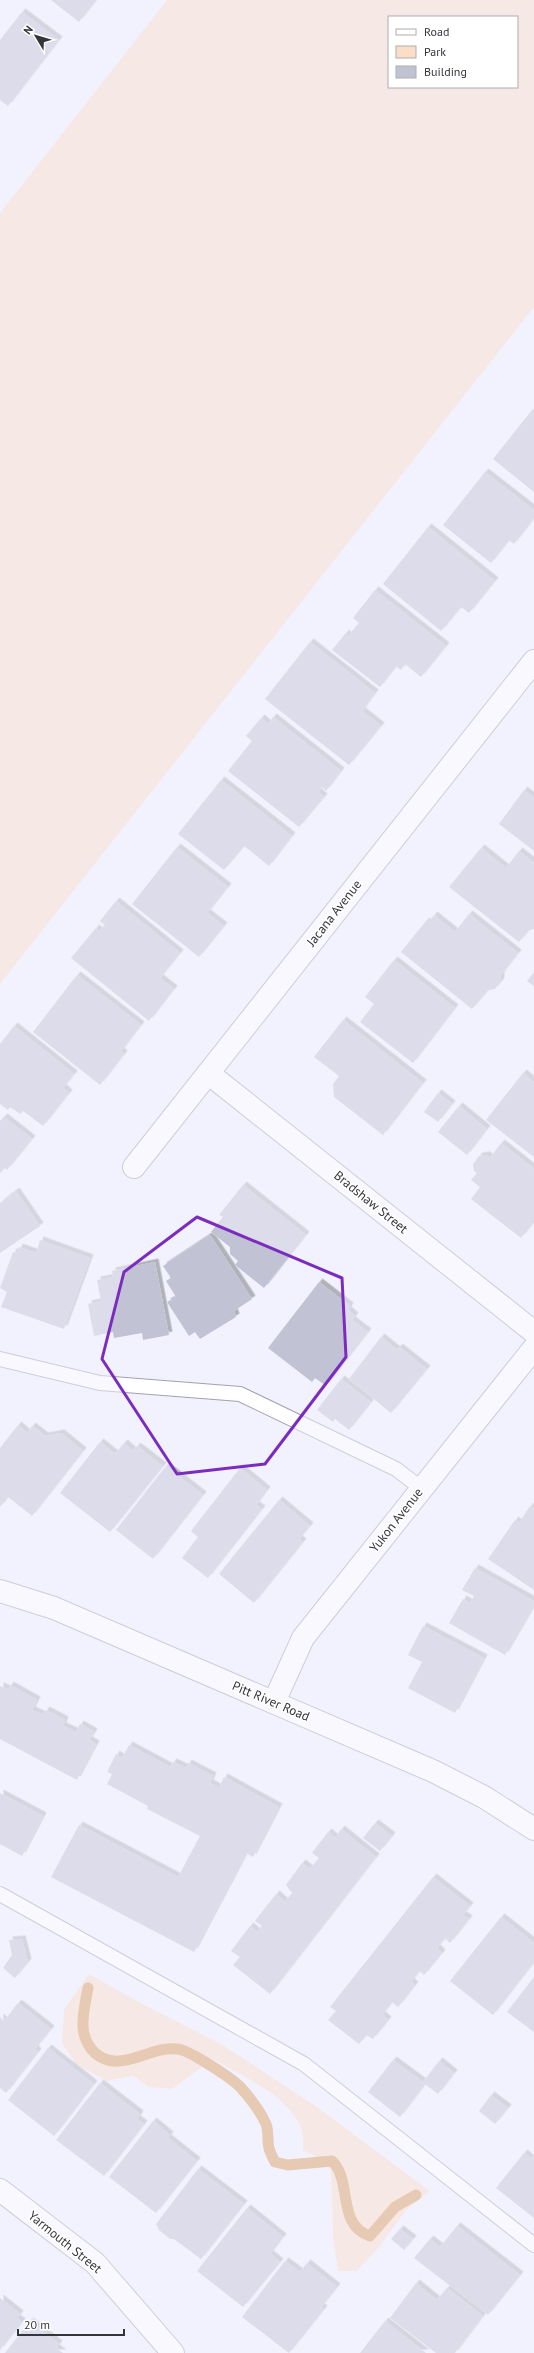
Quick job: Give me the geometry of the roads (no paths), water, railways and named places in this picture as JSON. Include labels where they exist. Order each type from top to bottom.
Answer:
[{"type":"street","name":"Jacana Avenue","points":[[134,1167],[534,661]]},
{"type":"street","name":"Bradshaw Street","points":[[208,1073],[534,1332]]},
{"type":"street","name":"Yukon Avenue","points":[[274,1702],[303,1638],[534,1348]]},
{"type":"street","name":"Pitt River Road","points":[[0,1591],[54,1608],[433,1771],[484,1797],[534,1829]]},
{"type":"street","name":"Yarmouth Street","points":[[0,2190],[95,2263],[173,2353]]},
{"type":"lane","points":[[0,1359],[100,1383],[240,1394],[396,1469],[421,1488]]},
{"type":"lane","points":[[0,1894],[304,2064],[534,2245]]},
{"type":"waterway","points":[[88,1988],[83,2014],[83,2031],[89,2046],[95,2053],[105,2059],[115,2061],[135,2058],[167,2049],[178,2049],[192,2054],[222,2073],[242,2089],[261,2115],[267,2127],[269,2148],[275,2162],[288,2165],[332,2161],[342,2180],[349,2213],[359,2230],[370,2236],[395,2207],[416,2195]]}]
